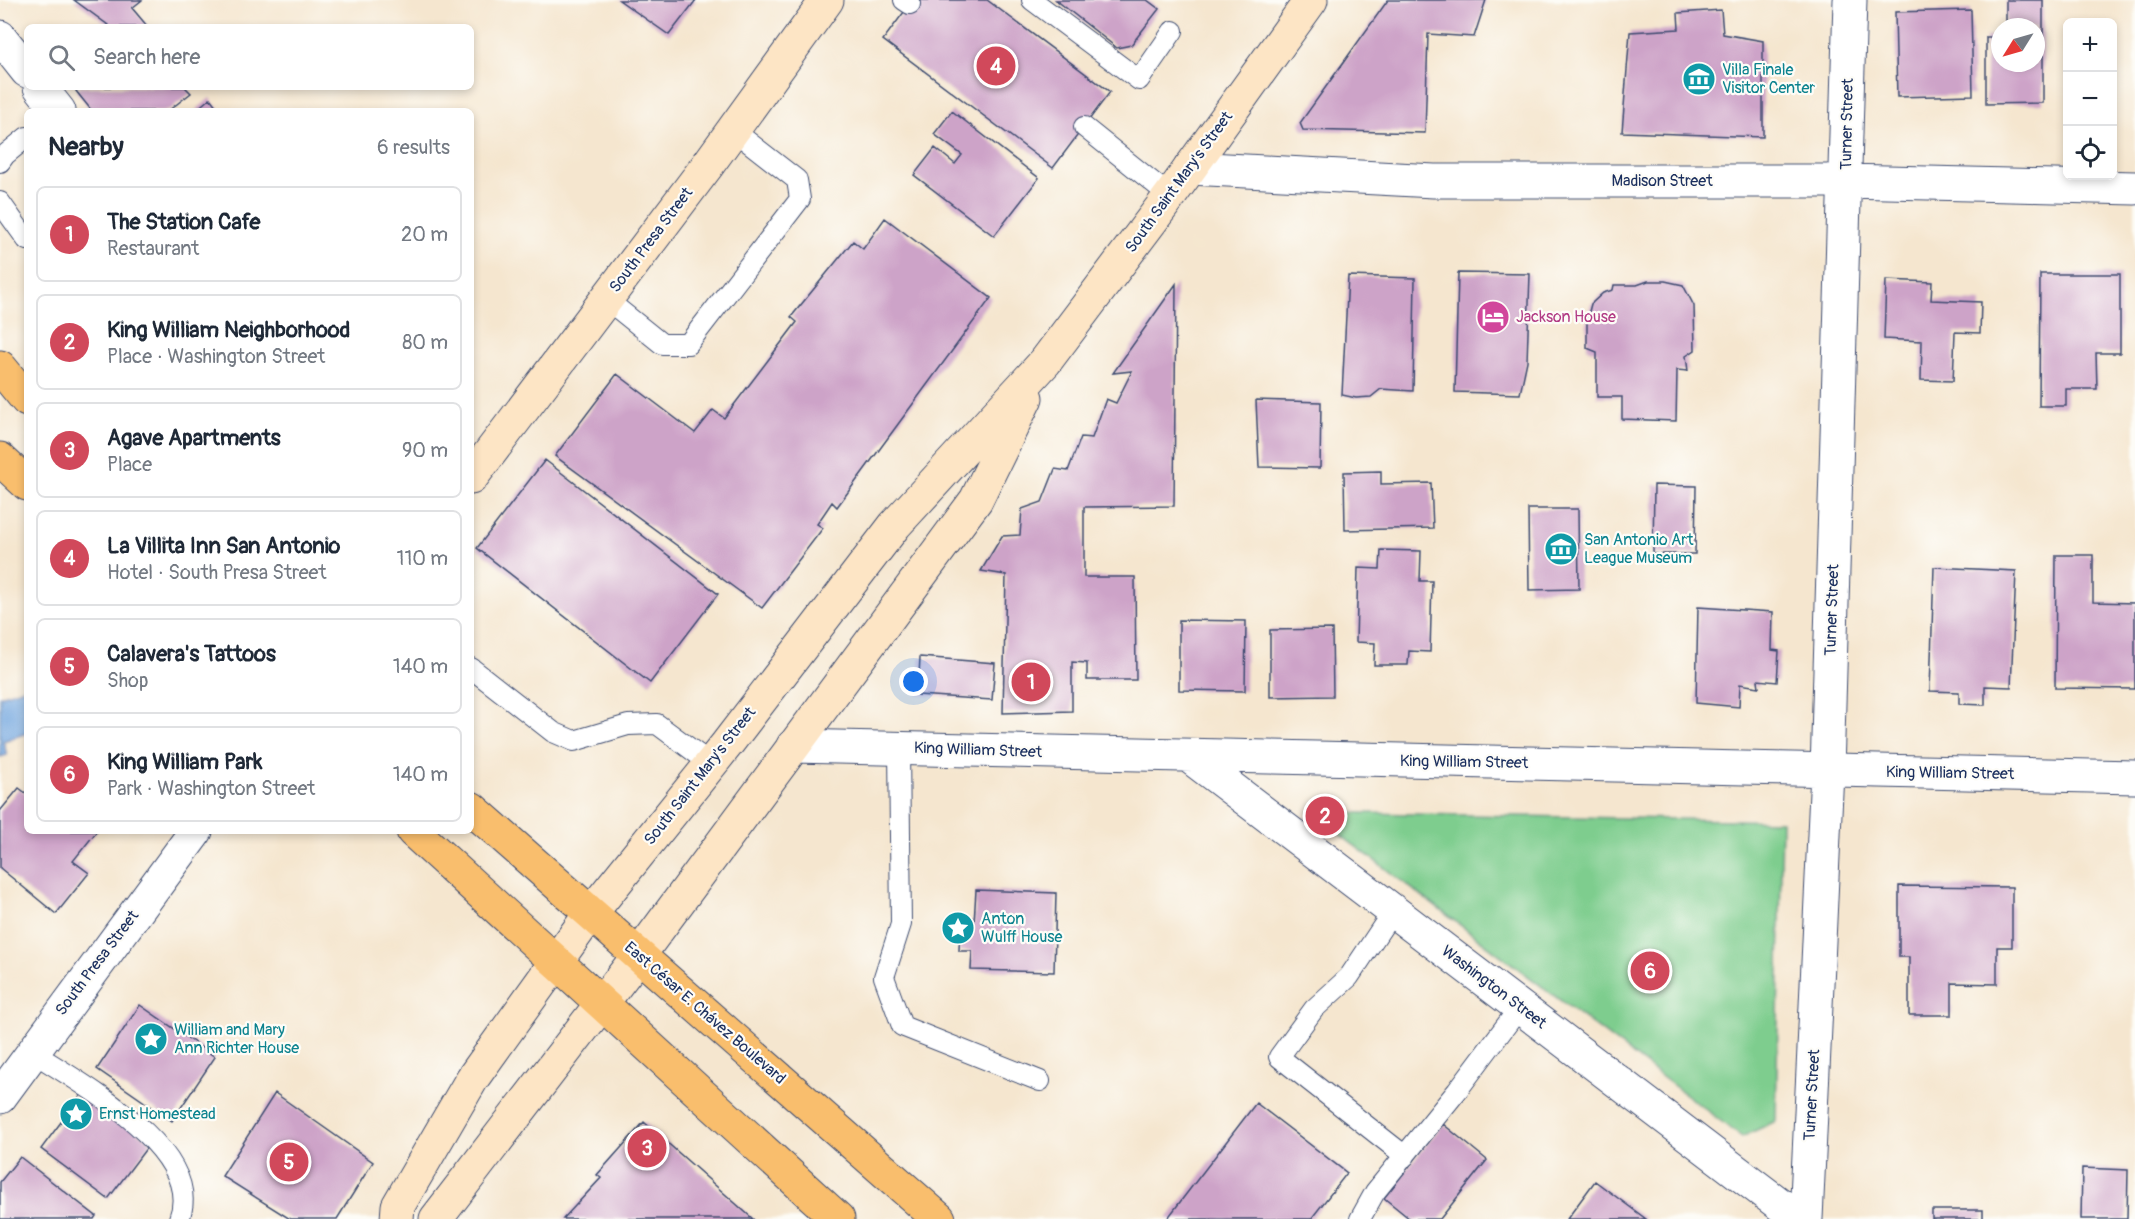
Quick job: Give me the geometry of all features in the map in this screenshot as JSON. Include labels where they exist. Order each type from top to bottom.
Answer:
[{"type":"main road","name":"South Presa Street","points":[[474,474],[733,130],[827,0]]},
{"type":"main road","name":"South Saint Mary's Street","points":[[397,1219],[398,1206],[472,1079],[554,962],[711,764],[895,525],[1045,362],[1170,196],[1311,0]]},
{"type":"main road","name":"South Saint Mary's Street","points":[[436,1219],[639,955],[976,500],[1045,362]]},
{"type":"main road","points":[[0,367],[24,396]]},
{"type":"main road","points":[[0,459],[24,481]]},
{"type":"main road","name":"East César E. Chávez Boulevard","points":[[474,811],[939,1219]]},
{"type":"main road","points":[[416,834],[838,1219]]},
{"type":"street","name":"Turner Street","points":[[1806,1219],[1827,771],[1850,0]]},
{"type":"street","points":[[0,37],[24,67]]},
{"type":"street","points":[[42,90],[57,108]]},
{"type":"street","name":"Madison Street","points":[[1190,168],[1434,181],[1846,181],[2135,188]]},
{"type":"street","name":"King William Street","points":[[793,746],[2135,777]]},
{"type":"street","name":"Washington Street","points":[[1189,756],[1799,1219]]},
{"type":"street","name":"South Presa Street","points":[[0,1097],[194,834]]},
{"type":"lane","points":[[1032,0],[1139,80],[1173,31]]},
{"type":"lane","points":[[1084,127],[1170,196]]},
{"type":"lane","points":[[606,300],[662,344],[688,344],[800,199],[797,180],[733,130]]},
{"type":"lane","points":[[0,162],[24,139]]},
{"type":"lane","points":[[0,202],[24,236]]},
{"type":"lane","points":[[474,670],[553,732],[574,741],[628,725],[657,724],[711,764]]},
{"type":"lane","points":[[899,748],[901,924],[884,976],[902,1026],[1040,1082]]},
{"type":"lane","points":[[1393,910],[1349,977],[1314,1009],[1279,1057],[1405,1156]]},
{"type":"lane","points":[[1360,1219],[1375,1192],[1520,1007]]},
{"type":"lane","points":[[32,1051],[117,1110],[156,1142],[171,1162],[183,1194],[183,1210],[179,1219]]},
{"type":"green space","points":[[1310,812],[1782,821],[1776,1121],[1742,1137]]},
{"type":"water","points":[[24,688],[24,734],[3,741],[7,755],[0,757],[0,696]]},
{"type":"building","points":[[74,0],[142,0],[132,8],[145,24],[107,24]]},
{"type":"building","points":[[619,0],[696,0],[669,35]]},
{"type":"building","points":[[913,0],[987,0],[1110,92],[1053,168],[883,40]]},
{"type":"building","points":[[1056,0],[1147,0],[1159,9],[1131,45],[1117,48]]},
{"type":"building","points":[[1388,0],[1486,0],[1474,37],[1428,34],[1425,133],[1303,130],[1300,123]]},
{"type":"building","points":[[2006,0],[2043,0],[2043,18],[2006,18]]},
{"type":"building","points":[[1721,10],[1723,34],[1763,41],[1763,137],[1622,132],[1630,32],[1679,29],[1678,13]]},
{"type":"building","points":[[1971,10],[1973,95],[1897,97],[1895,12]]},
{"type":"building","points":[[1986,37],[1991,37],[1991,72],[2043,72],[2043,103],[1986,104]]},
{"type":"building","points":[[188,90],[191,93],[172,108],[90,108],[76,91]]},
{"type":"building","points":[[210,98],[218,108],[198,108]]},
{"type":"building","points":[[952,111],[1039,178],[994,236],[914,175],[935,148],[955,164],[962,155],[934,134]]},
{"type":"building","points":[[885,218],[991,298],[837,507],[832,502],[817,524],[823,528],[762,608],[555,456],[617,374],[695,433],[713,410],[724,418],[797,322],[791,317],[853,241],[863,249]]},
{"type":"building","name":"Jackson House","points":[[1458,273],[1530,274],[1527,361],[1520,394],[1455,392]]},
{"type":"building","points":[[2040,274],[2120,274],[2120,353],[2096,353],[2097,389],[2066,389],[2066,406],[2039,406]]},
{"type":"building","points":[[1348,276],[1415,278],[1413,391],[1381,389],[1371,397],[1356,398],[1342,395]]},
{"type":"building","points":[[1886,280],[1932,282],[1931,300],[1981,302],[1980,333],[1955,332],[1953,381],[1921,380],[1922,341],[1884,339]]},
{"type":"building","points":[[1648,281],[1665,281],[1683,285],[1694,306],[1695,350],[1686,356],[1688,371],[1677,370],[1676,421],[1622,419],[1622,397],[1597,397],[1597,352],[1587,348],[1587,319],[1591,304],[1603,293],[1613,290],[1614,285],[1637,285]]},
{"type":"building","points":[[1176,284],[1174,506],[1084,507],[1084,577],[1135,577],[1136,680],[1087,680],[1087,663],[1072,662],[1072,711],[1003,713],[1006,575],[981,571],[1002,536],[1020,535],[1022,509],[1042,502],[1055,469],[1068,471],[1081,437],[1092,438],[1106,399],[1116,403],[1132,371],[1113,373]]},
{"type":"building","points":[[1256,400],[1321,402],[1320,468],[1259,467]]},
{"type":"building","points":[[545,460],[718,594],[650,683],[477,548]]},
{"type":"building","points":[[1381,471],[1381,484],[1431,483],[1433,528],[1345,530],[1344,472]]},
{"type":"building","points":[[1654,485],[1696,486],[1695,554],[1653,554]]},
{"type":"building","points":[[1528,509],[1578,509],[1579,589],[1529,590]]},
{"type":"building","points":[[1381,550],[1421,551],[1420,581],[1432,581],[1430,652],[1409,651],[1408,665],[1374,665],[1375,643],[1356,642],[1358,568],[1380,569]]},
{"type":"building","points":[[2056,555],[2093,555],[2093,602],[2135,603],[2135,689],[2055,688]]},
{"type":"building","points":[[1934,567],[2016,571],[2011,687],[1985,686],[1985,705],[1959,704],[1959,692],[1930,691]]},
{"type":"building","points":[[1698,607],[1773,612],[1772,650],[1779,651],[1777,682],[1758,680],[1759,687],[1740,684],[1739,707],[1696,703]]},
{"type":"building","points":[[1179,620],[1246,621],[1245,691],[1179,690]]},
{"type":"building","points":[[1332,629],[1333,696],[1270,697],[1270,630]]},
{"type":"building","points":[[920,657],[995,663],[992,700],[918,695]]},
{"type":"building","points":[[19,788],[24,792],[24,834],[95,834],[73,861],[89,873],[56,914],[0,868],[0,811]]},
{"type":"building","points":[[1899,886],[2012,887],[2012,947],[1997,947],[1997,984],[1952,983],[1952,1015],[1909,1015],[1909,957],[1899,957]]},
{"type":"building","points":[[976,890],[1056,893],[1054,972],[971,970],[972,951],[959,951],[960,922],[974,923]]},
{"type":"building","points":[[140,1005],[215,1057],[172,1121],[97,1069]]},
{"type":"building","points":[[84,1091],[151,1142],[108,1199],[41,1149]]},
{"type":"building","points":[[275,1093],[373,1162],[337,1219],[290,1219],[222,1176]]},
{"type":"building","points":[[1256,1103],[1347,1173],[1311,1219],[1167,1219]]},
{"type":"building","points":[[644,1122],[753,1219],[563,1219],[601,1178],[597,1175]]},
{"type":"building","points":[[1443,1124],[1487,1160],[1440,1219],[1410,1219],[1384,1198]]},
{"type":"building","points":[[20,1157],[96,1216],[94,1219],[0,1219],[0,1182]]},
{"type":"building","points":[[2082,1168],[2128,1170],[2127,1219],[2081,1219]]},
{"type":"building","points":[[1595,1181],[1646,1219],[1567,1219]]},
{"type":"building","points":[[1932,1210],[1983,1210],[1983,1219],[1932,1219]]},
{"type":"place","name":"La Villita Inn San Antonio","points":[[996,66]]},
{"type":"place","name":"Villa Finale Visitor Center","points":[[1699,79]]},
{"type":"place","name":"Jackson House","points":[[1493,317]]},
{"type":"place","name":"San Antonio Art League Museum","points":[[1561,549]]},
{"type":"place","name":"The Station Cafe","points":[[1031,682]]},
{"type":"place","name":"King William Neighborhood","points":[[1325,816]]},
{"type":"place","name":"Anton Wulff House","points":[[958,928]]},
{"type":"place","name":"King William Park","points":[[1650,971]]},
{"type":"place","name":"William and Mary Ann Richter House","points":[[151,1039]]},
{"type":"place","name":"Ernst Homestead","points":[[76,1114]]},
{"type":"place","name":"Agave Apartments","points":[[647,1148]]},
{"type":"place","name":"Calavera's Tattoos","points":[[289,1162]]}]
